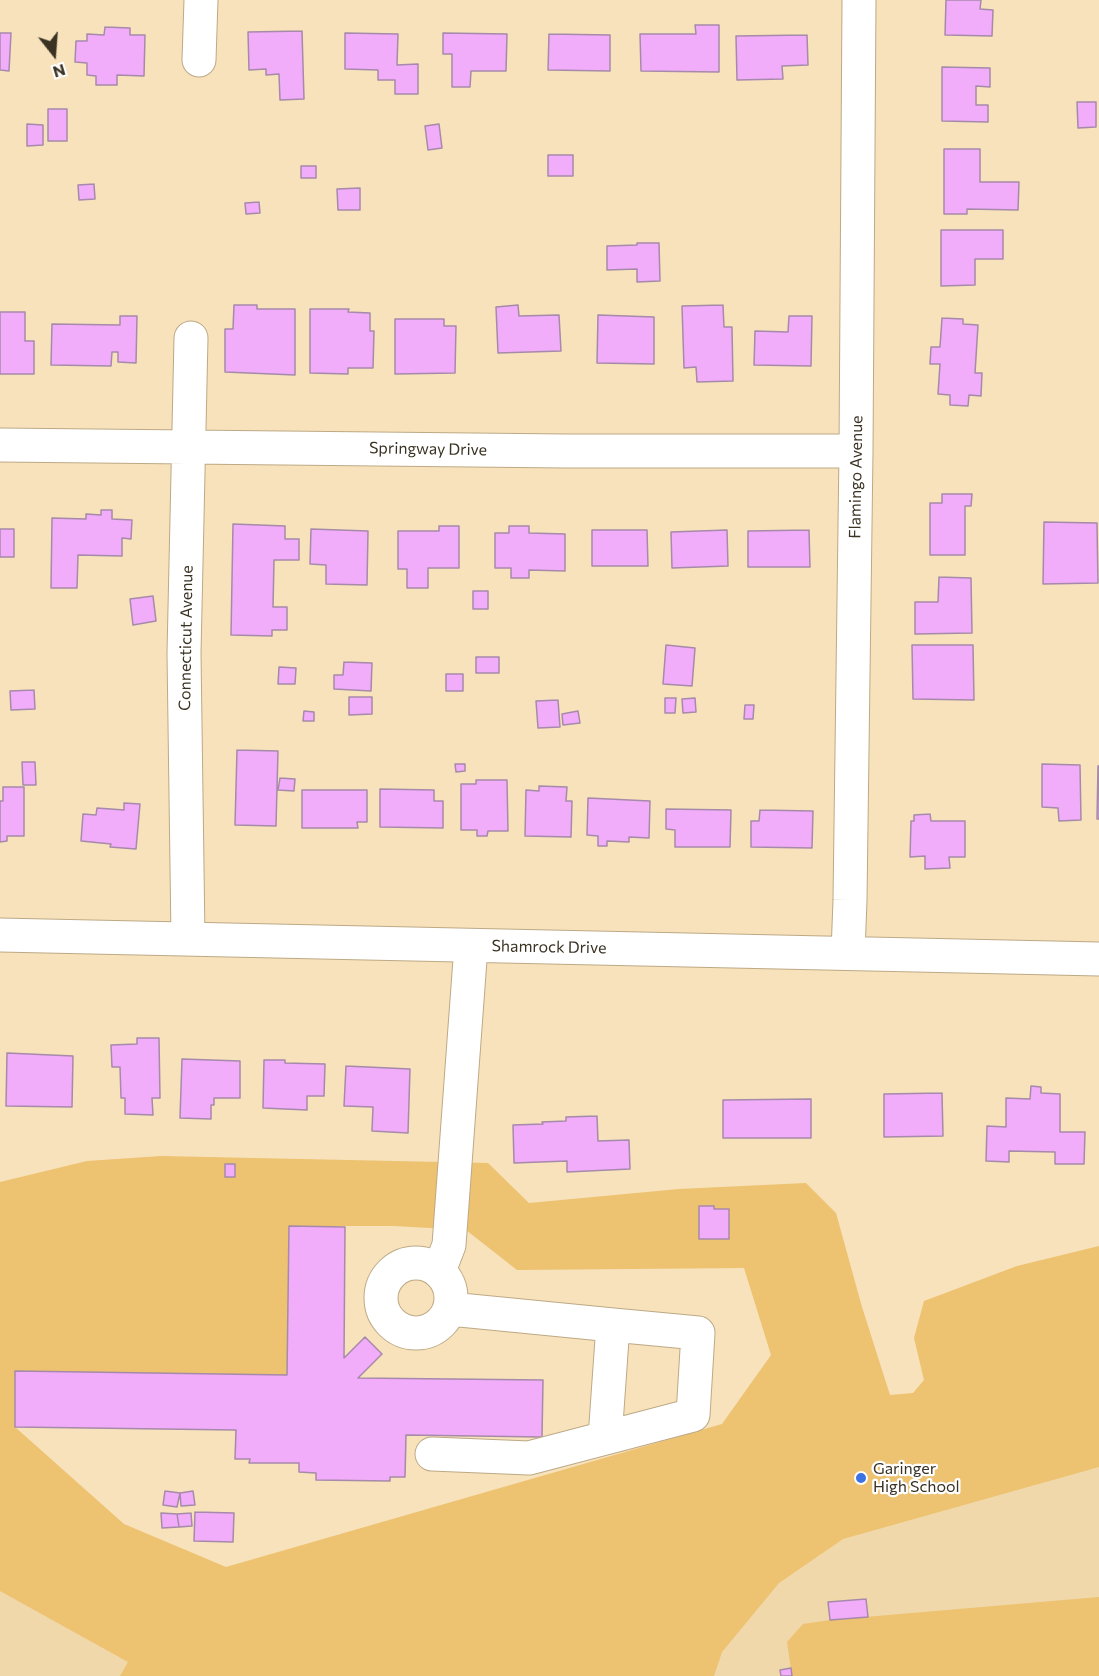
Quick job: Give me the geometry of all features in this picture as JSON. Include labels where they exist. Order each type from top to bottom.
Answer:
[{"type":"street","points":[[199,60],[201,0]]},
{"type":"street","name":"Flamingo Avenue","points":[[848,953],[856,451],[859,0]]},
{"type":"street","name":"Connecticut Avenue","points":[[188,938],[184,653],[191,338]]},
{"type":"street","name":"Springway Drive","points":[[0,445],[856,451]]},
{"type":"street","name":"Shamrock Drive","points":[[0,935],[1099,959]]},
{"type":"street","points":[[439,1271],[449,1245],[471,946]]},
{"type":"street","points":[[406,1264],[429,1265],[439,1271],[447,1281],[451,1292],[450,1309],[440,1324],[430,1331],[419,1334],[407,1333],[396,1328],[382,1310],[380,1299],[382,1287],[387,1277],[406,1264]]},
{"type":"street","points":[[432,1454],[529,1458],[693,1415],[698,1333],[450,1309]]},
{"type":"street","points":[[605,1438],[613,1325]]},
{"type":"shaded area","points":[[161,1156],[488,1163],[529,1203],[679,1189],[806,1183],[836,1213],[862,1307],[890,1395],[913,1393],[924,1380],[914,1338],[924,1301],[1017,1266],[1099,1246],[1099,1467],[843,1539],[779,1583],[722,1652],[714,1676],[120,1676],[128,1662],[0,1591],[0,1182],[87,1161]],"holes":[[[289,1226],[394,1226],[466,1230],[517,1270],[744,1268],[771,1355],[722,1424],[226,1567],[124,1524],[15,1427],[15,1371],[287,1375]]]},
{"type":"shaded area","name":"Garinger High School","points":[[1099,1369],[1099,1676],[278,1676]]},
{"type":"shaded area","points":[[0,1492],[139,1676],[0,1676]]},
{"type":"shaded area","points":[[1099,1597],[1099,1676],[792,1676],[787,1642],[803,1624]]},
{"type":"building","points":[[946,0],[981,0],[980,9],[993,10],[992,36],[945,35]]},
{"type":"building","points":[[695,25],[719,25],[719,72],[641,71],[640,34],[696,34]]},
{"type":"building","points":[[105,27],[130,28],[130,35],[145,35],[144,76],[117,75],[117,85],[96,85],[96,76],[87,75],[87,63],[75,62],[76,41],[87,41],[87,34],[104,35]]},
{"type":"building","points":[[302,31],[304,99],[280,100],[279,74],[266,75],[266,69],[249,70],[248,32]]},
{"type":"building","points":[[0,33],[11,33],[9,71],[0,70]]},
{"type":"building","points":[[345,33],[398,34],[397,65],[418,64],[418,94],[395,94],[395,80],[378,80],[378,70],[345,69]]},
{"type":"building","points":[[443,33],[507,34],[506,71],[471,71],[470,87],[452,87],[452,54],[443,54]]},
{"type":"building","points":[[549,34],[610,35],[610,71],[548,70]]},
{"type":"building","points":[[807,35],[808,65],[782,66],[783,79],[737,80],[736,36]]},
{"type":"building","points":[[942,67],[990,68],[990,87],[976,86],[976,105],[988,105],[988,122],[942,121]]},
{"type":"building","points":[[1077,102],[1096,102],[1096,127],[1078,128]]},
{"type":"building","points":[[48,109],[67,109],[67,141],[48,141]]},
{"type":"building","points":[[27,124],[43,125],[43,145],[27,146]]},
{"type":"building","points":[[439,124],[442,148],[428,150],[425,126]]},
{"type":"building","points":[[944,149],[980,149],[980,182],[1019,182],[1018,210],[967,209],[967,214],[944,214]]},
{"type":"building","points":[[548,155],[573,155],[573,176],[548,176]]},
{"type":"building","points":[[301,166],[316,166],[316,178],[301,178]]},
{"type":"building","points":[[94,184],[95,199],[79,200],[78,185]]},
{"type":"building","points":[[360,188],[360,210],[338,210],[337,189]]},
{"type":"building","points":[[259,202],[260,213],[246,214],[245,203]]},
{"type":"building","points":[[941,230],[1003,230],[1003,259],[975,259],[975,285],[941,286]]},
{"type":"building","points":[[637,243],[659,243],[660,281],[637,282],[637,269],[607,270],[607,246],[637,245]]},
{"type":"building","points":[[234,305],[257,305],[257,309],[295,309],[295,375],[225,372],[225,329],[233,329]]},
{"type":"building","points":[[518,305],[519,316],[559,315],[561,351],[498,353],[496,307]]},
{"type":"building","points":[[723,305],[724,327],[732,327],[733,381],[697,382],[696,367],[684,368],[682,306]]},
{"type":"building","points":[[310,309],[349,309],[348,312],[370,313],[370,331],[374,331],[373,368],[348,368],[348,374],[310,373]]},
{"type":"building","points":[[0,312],[25,312],[25,341],[34,341],[34,374],[0,374]]},
{"type":"building","points":[[598,315],[654,317],[654,364],[597,363]]},
{"type":"building","points":[[120,316],[137,316],[136,363],[118,362],[118,352],[112,352],[111,366],[51,365],[52,324],[120,325]]},
{"type":"building","points":[[789,316],[812,316],[811,366],[754,365],[755,331],[788,332]]},
{"type":"building","points":[[942,318],[963,319],[963,324],[978,325],[975,373],[982,373],[981,396],[969,395],[968,406],[950,405],[950,395],[938,394],[940,364],[930,364],[931,347],[940,347]]},
{"type":"building","points":[[395,319],[444,319],[444,326],[456,326],[455,373],[395,374]]},
{"type":"building","points":[[942,494],[972,494],[971,506],[965,506],[965,555],[930,555],[930,503],[942,503]]},
{"type":"building","points":[[101,510],[112,510],[112,519],[132,520],[131,539],[122,538],[122,556],[78,555],[77,588],[51,588],[52,518],[86,519],[86,514],[101,515]]},
{"type":"building","points":[[1044,522],[1097,523],[1098,583],[1043,584]]},
{"type":"building","points":[[233,524],[285,526],[285,539],[299,539],[299,560],[274,560],[273,607],[287,607],[287,630],[272,630],[272,636],[231,635]]},
{"type":"building","points":[[439,526],[459,526],[459,568],[428,568],[428,588],[407,588],[407,569],[398,569],[398,531],[439,531]]},
{"type":"building","points":[[509,526],[529,526],[529,533],[565,534],[565,571],[529,570],[529,578],[511,578],[511,568],[495,568],[495,533],[509,533]]},
{"type":"building","points":[[0,529],[14,529],[14,557],[0,557]]},
{"type":"building","points":[[311,529],[368,531],[367,585],[326,584],[326,565],[310,564]]},
{"type":"building","points":[[592,530],[647,530],[648,566],[592,566]]},
{"type":"building","points":[[727,530],[728,566],[672,568],[671,532]]},
{"type":"building","points":[[809,530],[810,567],[748,567],[748,531]]},
{"type":"building","points":[[939,577],[971,578],[972,633],[915,634],[915,602],[938,602]]},
{"type":"building","points":[[473,591],[488,591],[488,609],[473,609]]},
{"type":"building","points":[[153,596],[156,621],[133,625],[130,599]]},
{"type":"building","points":[[666,645],[695,648],[692,686],[663,684]]},
{"type":"building","points":[[912,645],[973,645],[974,700],[913,699]]},
{"type":"building","points":[[476,657],[499,657],[499,673],[476,673]]},
{"type":"building","points":[[344,662],[372,663],[371,691],[334,689],[334,675],[343,675]]},
{"type":"building","points":[[279,667],[296,668],[295,684],[278,684]]},
{"type":"building","points":[[446,674],[463,674],[463,691],[446,691]]},
{"type":"building","points":[[34,690],[35,709],[11,710],[10,691]]},
{"type":"building","points":[[349,697],[372,697],[372,714],[349,715]]},
{"type":"building","points":[[665,698],[676,698],[675,713],[665,713]]},
{"type":"building","points":[[695,698],[696,712],[683,713],[682,699]]},
{"type":"building","points":[[558,700],[560,727],[538,728],[536,701]]},
{"type":"building","points":[[745,705],[754,705],[753,719],[744,719]]},
{"type":"building","points":[[304,711],[314,712],[314,721],[303,721]]},
{"type":"building","points":[[578,711],[580,723],[563,725],[562,714]]},
{"type":"building","points":[[237,750],[278,751],[276,826],[235,825]]},
{"type":"building","points":[[22,762],[35,762],[36,785],[23,785]]},
{"type":"building","points":[[455,764],[465,764],[465,771],[456,772]]},
{"type":"building","points":[[1042,764],[1080,765],[1081,820],[1059,821],[1058,808],[1042,807]]},
{"type":"building","points":[[1098,766],[1099,819],[1097,819]]},
{"type":"building","points":[[280,778],[295,779],[294,791],[278,790]]},
{"type":"building","points":[[476,780],[507,780],[508,831],[488,831],[487,836],[477,836],[477,830],[461,830],[461,784],[476,784]]},
{"type":"building","points":[[539,786],[567,787],[566,801],[572,801],[571,837],[525,836],[526,790],[539,791]]},
{"type":"building","points":[[3,787],[24,787],[24,836],[7,836],[7,841],[0,842],[0,801],[3,801]]},
{"type":"building","points":[[380,789],[434,790],[434,801],[443,801],[443,828],[380,827]]},
{"type":"building","points":[[302,790],[367,790],[367,822],[357,822],[358,828],[302,828]]},
{"type":"building","points":[[588,798],[650,801],[649,838],[629,837],[629,842],[607,841],[607,846],[598,846],[598,836],[587,835]]},
{"type":"building","points":[[124,803],[140,804],[136,849],[81,841],[83,814],[96,815],[97,808],[124,810]]},
{"type":"building","points":[[666,809],[731,810],[730,847],[675,847],[675,830],[666,829]]},
{"type":"building","points":[[760,810],[813,811],[812,848],[751,847],[751,821],[759,821]]},
{"type":"building","points":[[930,814],[931,821],[965,821],[965,857],[949,857],[950,868],[925,869],[925,856],[910,857],[911,821],[914,821],[914,815]]},
{"type":"building","points":[[137,1038],[159,1038],[160,1098],[152,1098],[153,1115],[125,1114],[125,1098],[121,1098],[120,1067],[112,1067],[111,1045],[137,1044]]},
{"type":"building","points":[[7,1053],[73,1056],[72,1107],[6,1106]]},
{"type":"building","points":[[182,1059],[240,1061],[240,1098],[214,1098],[214,1105],[211,1105],[211,1119],[180,1118]]},
{"type":"building","points":[[264,1060],[325,1064],[324,1096],[307,1096],[307,1110],[263,1108]]},
{"type":"building","points":[[346,1066],[410,1069],[408,1133],[372,1131],[373,1107],[344,1106]]},
{"type":"building","points":[[1031,1086],[1041,1087],[1041,1093],[1060,1094],[1060,1132],[1085,1132],[1084,1164],[1055,1164],[1055,1152],[1009,1151],[1009,1162],[986,1161],[987,1126],[1006,1127],[1006,1098],[1030,1099]]},
{"type":"building","points":[[942,1093],[943,1136],[884,1137],[884,1094]]},
{"type":"building","points":[[811,1099],[811,1138],[723,1138],[723,1100]]},
{"type":"building","points":[[597,1116],[598,1141],[629,1140],[630,1169],[567,1172],[567,1161],[514,1163],[513,1125],[566,1121],[566,1117]]},
{"type":"building","points":[[225,1164],[235,1164],[235,1177],[225,1177]]},
{"type":"building","points":[[699,1206],[729,1209],[729,1239],[699,1239]]},
{"type":"building","points":[[289,1226],[345,1227],[344,1358],[365,1337],[382,1354],[358,1378],[543,1380],[542,1437],[406,1435],[405,1477],[390,1477],[390,1481],[316,1480],[316,1473],[299,1472],[299,1463],[249,1463],[250,1459],[235,1459],[236,1430],[15,1427],[15,1371],[287,1375]]},
{"type":"building","points":[[165,1491],[180,1493],[177,1507],[163,1505]]},
{"type":"building","points":[[193,1491],[195,1505],[181,1506],[180,1493]]},
{"type":"building","points":[[195,1512],[234,1513],[233,1542],[194,1541]]},
{"type":"building","points":[[161,1513],[177,1514],[179,1527],[162,1528]]},
{"type":"building","points":[[191,1513],[192,1526],[179,1527],[177,1514]]},
{"type":"building","points":[[866,1599],[868,1617],[830,1620],[828,1602]]},
{"type":"building","points":[[791,1668],[792,1676],[781,1676],[780,1670]]},
{"type":"place","name":"Garinger High School","points":[[861,1478]]}]
